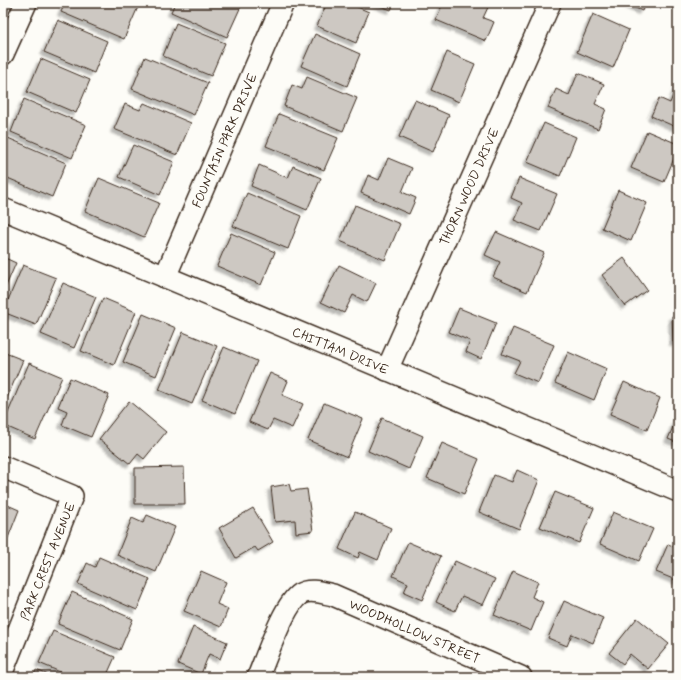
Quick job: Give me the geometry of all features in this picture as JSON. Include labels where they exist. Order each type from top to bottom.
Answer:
[{"type":"street","points":[[3,54],[26,3]]},
{"type":"street","name":"FOUNTAIN PARK DRIVE","points":[[165,277],[283,3]]},
{"type":"street","name":"THORN WOOD DRIVE","points":[[387,370],[550,3]]},
{"type":"street","name":"CHITTAM DRIVE","points":[[3,209],[678,491]]},
{"type":"street","name":"PARK CREST AVENUE","points":[[3,467],[72,496],[3,670]]},
{"type":"street","name":"WOODHOLLOW STREET","points":[[258,677],[286,610],[300,594],[312,591],[334,595],[521,677]]},
{"type":"building","points":[[65,3],[130,3],[138,7],[124,39],[61,12]]},
{"type":"building","points":[[175,3],[242,4],[227,37],[171,12]]},
{"type":"building","points":[[327,3],[348,3],[369,12],[356,43],[317,26]]},
{"type":"building","points":[[373,3],[394,3],[391,10]]},
{"type":"building","points":[[443,3],[453,5],[453,3],[490,3],[483,18],[494,22],[486,41],[436,20]]},
{"type":"building","points":[[625,3],[646,3],[642,11]]},
{"type":"building","points":[[593,14],[629,30],[613,68],[577,52]]},
{"type":"building","points":[[58,20],[107,41],[94,73],[44,52]]},
{"type":"building","points":[[176,23],[225,43],[211,76],[163,56]]},
{"type":"building","points":[[315,34],[360,54],[347,86],[301,66]]},
{"type":"building","points":[[447,52],[475,64],[459,102],[431,90]]},
{"type":"building","points":[[145,57],[208,83],[194,115],[132,89]]},
{"type":"building","points":[[41,59],[90,80],[76,113],[27,92]]},
{"type":"building","points":[[578,73],[604,84],[595,104],[606,109],[598,129],[548,108],[556,89],[569,95]]},
{"type":"building","points":[[307,77],[357,98],[343,131],[284,106],[292,85],[302,89]]},
{"type":"building","points":[[678,83],[678,128],[651,116],[659,98],[670,103]]},
{"type":"building","points":[[24,99],[86,125],[72,158],[11,132]]},
{"type":"building","points":[[415,100],[449,115],[433,152],[399,137]]},
{"type":"building","points":[[144,103],[191,123],[177,155],[114,129],[125,104],[140,110]]},
{"type":"building","points":[[279,114],[338,138],[324,170],[266,146]]},
{"type":"building","points":[[544,123],[576,137],[560,176],[527,162]]},
{"type":"building","points":[[647,131],[678,144],[678,149],[664,182],[631,168]]},
{"type":"building","points":[[8,138],[66,163],[52,197],[3,176],[3,151]]},
{"type":"building","points":[[133,145],[174,162],[160,195],[119,177]]},
{"type":"building","points":[[388,158],[412,168],[402,192],[416,198],[409,214],[361,193],[368,175],[379,180]]},
{"type":"building","points":[[259,165],[288,178],[293,166],[321,178],[307,210],[251,186]]},
{"type":"building","points":[[99,178],[159,203],[144,237],[85,211]]},
{"type":"building","points":[[519,178],[557,194],[541,231],[514,220],[522,203],[511,198]]},
{"type":"building","points":[[618,190],[647,203],[631,241],[602,228]]},
{"type":"building","points":[[247,193],[301,216],[288,249],[233,226]]},
{"type":"building","points":[[355,205],[400,224],[385,260],[340,241]]},
{"type":"building","points":[[496,232],[544,253],[527,292],[493,277],[500,262],[485,255]]},
{"type":"building","points":[[231,233],[275,252],[261,285],[217,266]]},
{"type":"building","points":[[3,257],[16,263],[3,293]]},
{"type":"building","points":[[624,258],[647,290],[625,306],[602,275]]},
{"type":"building","points":[[23,265],[56,278],[36,325],[3,312]]},
{"type":"building","points":[[339,265],[376,283],[367,302],[353,295],[344,313],[321,302]]},
{"type":"building","points":[[63,283],[96,297],[74,348],[41,334]]},
{"type":"building","points":[[103,298],[136,312],[114,365],[81,351]]},
{"type":"building","points":[[459,308],[496,323],[481,359],[466,352],[470,341],[449,332]]},
{"type":"building","points":[[143,314],[176,328],[156,376],[123,362]]},
{"type":"building","points":[[678,315],[678,342],[673,342],[672,316]]},
{"type":"building","points":[[513,328],[554,345],[538,383],[514,373],[520,361],[502,354]]},
{"type":"building","points":[[183,332],[217,346],[192,404],[159,390]]},
{"type":"building","points":[[224,347],[257,361],[235,414],[202,400]]},
{"type":"building","points":[[3,352],[23,360],[3,408]]},
{"type":"building","points":[[568,352],[607,369],[594,400],[555,383]]},
{"type":"building","points":[[29,363],[62,377],[35,439],[3,425]]},
{"type":"building","points":[[270,373],[288,381],[282,395],[303,404],[292,428],[273,420],[268,430],[249,422]]},
{"type":"building","points":[[70,378],[109,395],[91,437],[62,425],[67,411],[58,407]]},
{"type":"building","points":[[624,382],[660,398],[647,430],[610,414]]},
{"type":"building","points":[[129,401],[166,432],[144,459],[138,454],[130,464],[99,439]]},
{"type":"building","points":[[324,403],[363,419],[347,457],[308,440]]},
{"type":"building","points":[[678,415],[678,443],[668,439]]},
{"type":"building","points":[[382,418],[423,436],[409,469],[368,451]]},
{"type":"building","points":[[442,443],[479,459],[464,494],[427,478]]},
{"type":"building","points":[[184,467],[185,504],[135,504],[135,468]]},
{"type":"building","points":[[517,470],[539,480],[519,529],[479,512],[494,475],[512,482]]},
{"type":"building","points":[[289,484],[291,491],[307,489],[313,531],[296,533],[295,520],[275,522],[271,487]]},
{"type":"building","points":[[555,492],[594,508],[579,543],[540,527]]},
{"type":"building","points":[[3,503],[19,510],[6,543],[3,542]]},
{"type":"building","points":[[253,508],[273,542],[258,551],[255,547],[236,558],[219,528]]},
{"type":"building","points":[[355,512],[391,528],[378,560],[360,552],[358,558],[339,549]]},
{"type":"building","points":[[613,512],[653,529],[639,561],[600,544]]},
{"type":"building","points":[[147,515],[175,527],[156,572],[117,555],[132,518],[143,523]]},
{"type":"building","points":[[408,542],[441,556],[422,600],[404,592],[408,583],[393,576]]},
{"type":"building","points":[[668,544],[678,548],[678,581],[656,572]]},
{"type":"building","points":[[99,557],[150,579],[137,610],[78,584],[87,563],[95,567]]},
{"type":"building","points":[[455,561],[495,579],[483,605],[462,596],[455,611],[436,602]]},
{"type":"building","points":[[201,571],[226,582],[217,604],[228,609],[221,627],[184,611]]},
{"type":"building","points":[[513,571],[538,582],[532,597],[543,602],[531,631],[494,615]]},
{"type":"building","points":[[72,592],[133,619],[120,650],[58,624]]},
{"type":"building","points":[[564,601],[603,618],[593,643],[572,634],[567,646],[548,638]]},
{"type":"building","points":[[637,618],[669,644],[648,669],[630,654],[623,664],[609,653]]},
{"type":"building","points":[[193,627],[227,642],[220,659],[209,654],[201,674],[178,664]]},
{"type":"building","points":[[53,631],[115,657],[106,677],[72,677],[39,663]]},
{"type":"building","points":[[36,670],[54,677],[33,677]]},
{"type":"building","points":[[335,671],[348,677],[333,677]]}]
